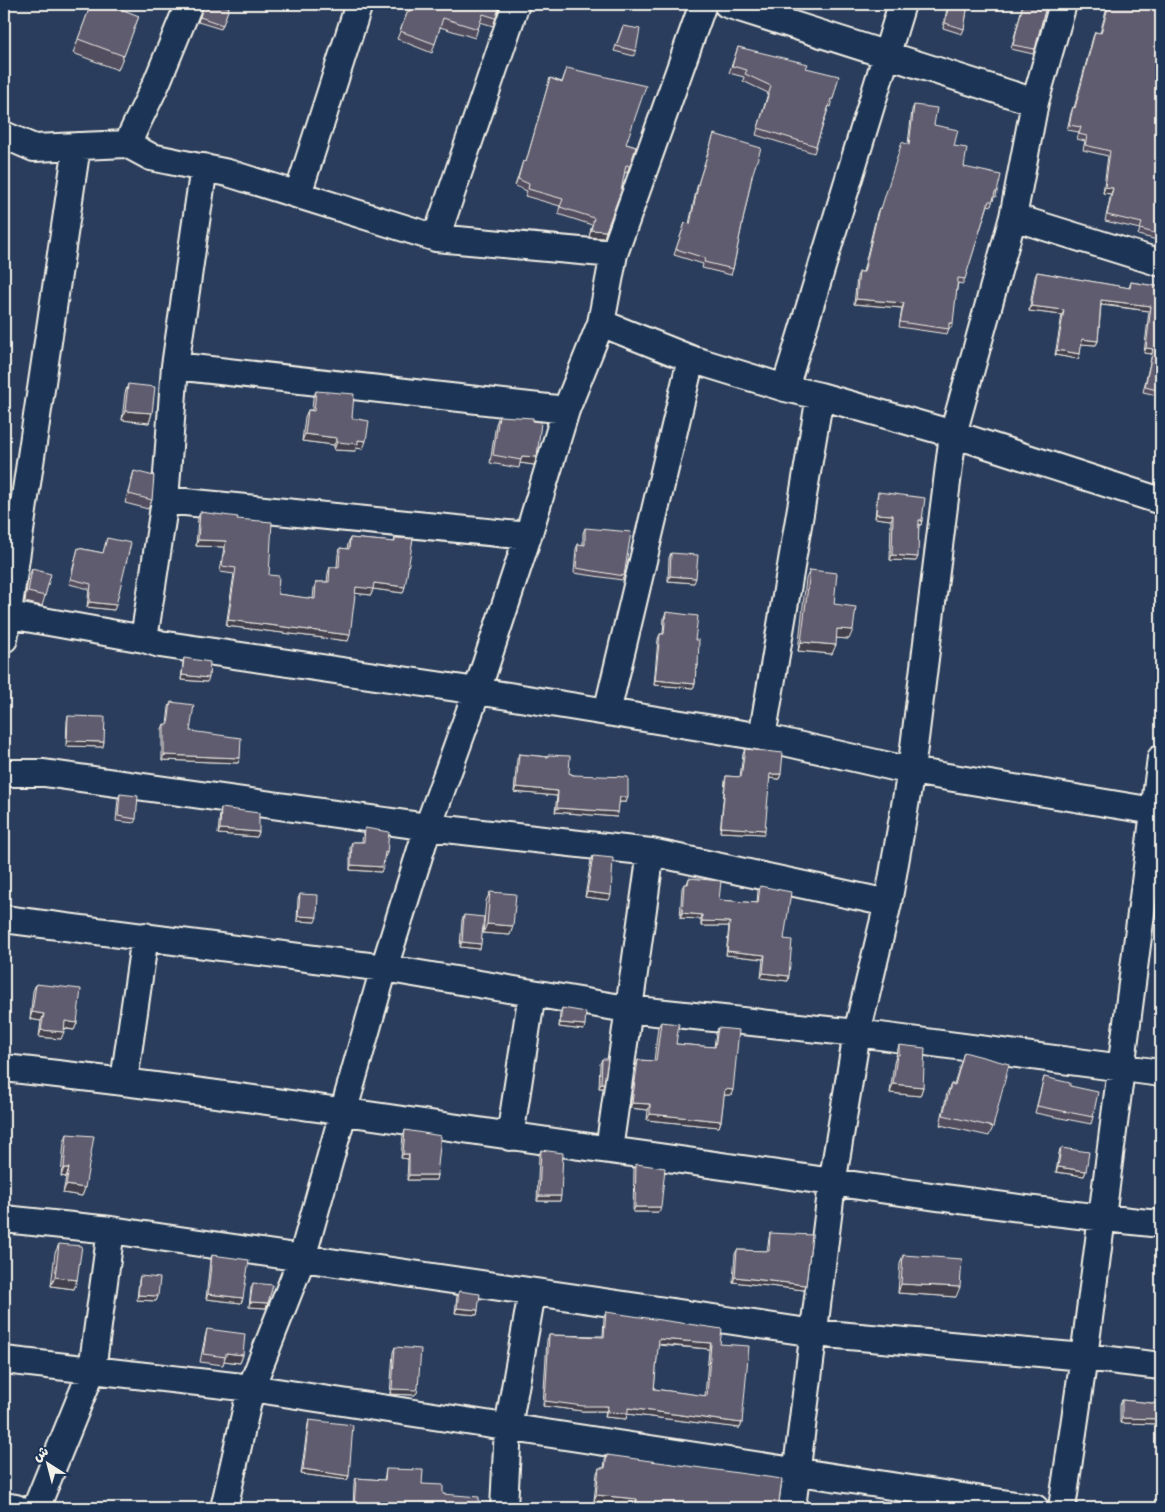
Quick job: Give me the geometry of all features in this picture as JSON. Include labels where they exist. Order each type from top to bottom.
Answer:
[{"type":"street","points":[[127,144],[157,82],[189,4]]},
{"type":"street","points":[[298,194],[359,4]]},
{"type":"street","points":[[436,238],[516,4]]},
{"type":"street","points":[[224,1508],[251,1388],[302,1258],[345,1113],[384,968],[428,827],[477,691],[528,536],[566,410],[601,323],[614,254],[703,4]]},
{"type":"street","points":[[726,4],[1035,102]]},
{"type":"street","points":[[785,388],[902,4]]},
{"type":"street","points":[[792,1508],[832,1184],[857,1033],[888,903],[911,771],[953,434],[1013,217],[1035,102],[1063,4]]},
{"type":"street","points":[[4,135],[34,148],[127,144],[151,156],[204,167],[298,194],[436,238],[614,254]]},
{"type":"street","points":[[77,146],[5,623],[144,639],[160,644],[477,691],[762,737],[911,771],[1154,811]]},
{"type":"street","points":[[144,639],[165,500],[175,366],[204,167]]},
{"type":"street","points":[[1013,217],[1161,263]]},
{"type":"street","points":[[601,323],[691,359],[785,388],[820,396],[953,434],[1161,501]]},
{"type":"street","points":[[607,712],[691,359]]},
{"type":"street","points":[[175,366],[566,410]]},
{"type":"street","points":[[762,737],[820,396]]},
{"type":"street","points":[[165,500],[528,536]]},
{"type":"street","points":[[1062,1508],[1084,1357],[1100,1218],[1161,758]]},
{"type":"street","points":[[4,773],[44,773],[428,827],[651,852],[888,903]]},
{"type":"street","points":[[609,1150],[627,1009],[651,852]]},
{"type":"street","points":[[4,919],[384,968],[627,1009],[857,1033],[1161,1072]]},
{"type":"street","points":[[124,1081],[145,936]]},
{"type":"street","points":[[510,1137],[532,993]]},
{"type":"street","points":[[4,1068],[124,1081],[609,1150],[832,1184],[1161,1224]]},
{"type":"street","points":[[4,1219],[111,1230],[815,1333],[1084,1357],[1161,1366]]},
{"type":"street","points":[[36,1508],[92,1370],[111,1230]]},
{"type":"street","points":[[504,1508],[508,1427],[532,1293]]},
{"type":"street","points":[[4,1360],[251,1388],[1035,1508]]},
{"type":"street","points":[[4,1506],[16,1508]]},
{"type":"building","points":[[91,4],[108,4],[139,16],[124,56],[78,39]]},
{"type":"building","points":[[204,4],[220,4],[229,7],[223,25],[200,17]]},
{"type":"building","points":[[413,4],[500,4],[496,18],[483,14],[478,29],[443,18],[435,44],[400,31]]},
{"type":"building","points":[[949,4],[968,4],[964,29],[945,23]]},
{"type":"building","points":[[1023,4],[1047,4],[1035,49],[1013,45]]},
{"type":"building","points":[[1109,4],[1161,4],[1161,168],[1158,179],[1161,179],[1161,235],[1140,229],[1142,223],[1107,215],[1113,188],[1105,187],[1110,151],[1085,145],[1087,136],[1079,134],[1081,127],[1069,125],[1095,32],[1101,33]]},
{"type":"building","points":[[623,26],[640,29],[636,51],[616,46]]},
{"type":"building","points":[[738,47],[808,64],[806,68],[839,76],[816,146],[758,128],[771,86],[745,74],[747,70],[732,66]]},
{"type":"building","points":[[567,68],[646,86],[626,144],[636,147],[630,166],[626,165],[621,191],[606,231],[591,230],[594,218],[560,207],[563,199],[528,189],[529,184],[518,179],[523,161],[526,162],[550,78],[562,83]]},
{"type":"building","points":[[914,105],[937,108],[934,125],[958,130],[954,146],[967,148],[964,167],[1001,175],[993,201],[989,201],[965,279],[958,278],[953,323],[949,323],[949,329],[900,322],[904,303],[856,299],[859,272],[864,272],[879,208],[881,209],[902,142],[909,145]]},
{"type":"building","points":[[714,134],[761,148],[752,176],[733,269],[704,262],[705,258],[676,249],[685,223],[690,224],[699,181]]},
{"type":"building","points":[[1037,272],[1130,288],[1131,282],[1161,287],[1161,391],[1145,387],[1153,349],[1146,348],[1151,306],[1101,300],[1098,341],[1082,339],[1080,354],[1057,350],[1064,310],[1031,306]]},
{"type":"building","points":[[128,384],[155,387],[152,413],[125,411]]},
{"type":"building","points":[[316,391],[354,394],[352,418],[369,421],[366,441],[358,440],[358,444],[337,442],[337,438],[305,434],[308,410],[314,411]]},
{"type":"building","points":[[499,416],[533,418],[533,421],[541,422],[537,457],[522,456],[521,460],[493,455]]},
{"type":"building","points":[[134,471],[154,476],[152,500],[129,494]]},
{"type":"building","points":[[878,492],[925,498],[922,520],[919,520],[918,557],[892,555],[893,515],[876,514]]},
{"type":"building","points":[[200,512],[238,517],[237,519],[272,522],[269,575],[279,576],[278,594],[315,599],[316,582],[329,582],[330,567],[339,567],[340,548],[349,549],[350,538],[395,542],[395,538],[413,539],[405,587],[374,583],[373,589],[356,587],[350,635],[228,620],[236,568],[222,566],[226,541],[198,540]]},
{"type":"building","points":[[585,528],[631,532],[624,576],[576,568],[578,544],[585,545]]},
{"type":"building","points":[[107,538],[131,543],[116,605],[89,602],[91,584],[71,579],[78,548],[103,553]]},
{"type":"building","points":[[671,553],[698,555],[696,578],[670,576]]},
{"type":"building","points":[[32,569],[51,574],[45,596],[28,592]]},
{"type":"building","points":[[810,570],[837,573],[834,604],[856,607],[853,630],[837,629],[836,645],[801,642]]},
{"type":"building","points":[[666,612],[698,616],[695,640],[699,640],[698,666],[696,665],[695,684],[655,680],[660,634],[664,634]]},
{"type":"building","points":[[184,658],[210,662],[209,678],[182,675]]},
{"type":"building","points":[[171,702],[194,705],[190,731],[241,738],[240,758],[164,755],[164,724],[168,725]]},
{"type":"building","points":[[68,716],[105,717],[104,742],[67,741]]},
{"type":"building","points":[[745,749],[783,753],[781,774],[770,774],[765,830],[721,827],[726,776],[741,777]]},
{"type":"building","points":[[519,754],[548,757],[548,755],[570,756],[569,773],[573,775],[628,777],[628,797],[620,797],[618,812],[557,808],[558,791],[516,787]]},
{"type":"building","points":[[120,794],[138,796],[136,819],[118,816]]},
{"type":"building","points":[[221,808],[259,813],[259,832],[220,829]]},
{"type":"building","points":[[365,828],[389,832],[387,853],[385,852],[383,867],[351,865],[352,842],[364,842]]},
{"type":"building","points":[[593,856],[613,858],[611,895],[587,892]]},
{"type":"building","points":[[689,878],[721,881],[719,900],[758,903],[760,886],[791,892],[784,939],[792,940],[789,976],[763,973],[765,955],[727,951],[730,922],[702,921],[702,915],[682,913],[684,884],[688,884]]},
{"type":"building","points":[[490,892],[516,894],[513,926],[487,924]]},
{"type":"building","points":[[300,894],[318,895],[317,917],[298,916]]},
{"type":"building","points":[[464,915],[484,917],[481,944],[462,942]]},
{"type":"building","points":[[36,984],[81,989],[77,1023],[65,1021],[64,1032],[41,1030],[44,1014],[32,1012]]},
{"type":"building","points":[[562,1008],[586,1012],[585,1025],[560,1023]]},
{"type":"building","points":[[661,1022],[679,1024],[676,1044],[715,1047],[718,1028],[739,1030],[733,1090],[725,1089],[721,1121],[650,1114],[650,1104],[632,1103],[638,1060],[656,1061]]},
{"type":"building","points":[[899,1045],[925,1048],[923,1087],[893,1084],[897,1055],[899,1055]]},
{"type":"building","points":[[964,1052],[1009,1064],[993,1127],[943,1115],[951,1084],[955,1085]]},
{"type":"building","points":[[602,1059],[608,1059],[604,1083],[601,1083]]},
{"type":"building","points":[[1044,1077],[1070,1083],[1070,1086],[1098,1092],[1093,1117],[1037,1106]]},
{"type":"building","points":[[405,1130],[441,1136],[437,1175],[409,1175],[409,1154],[403,1154]]},
{"type":"building","points":[[67,1134],[94,1136],[85,1188],[66,1185],[69,1168],[64,1168]]},
{"type":"building","points":[[1061,1148],[1089,1152],[1086,1171],[1058,1167]]},
{"type":"building","points":[[541,1150],[563,1153],[561,1196],[539,1196]]},
{"type":"building","points":[[636,1164],[665,1168],[661,1207],[635,1207]]},
{"type":"building","points":[[770,1233],[812,1235],[806,1285],[735,1277],[737,1250],[769,1251]]},
{"type":"building","points":[[59,1244],[82,1246],[77,1280],[55,1277]]},
{"type":"building","points":[[212,1255],[249,1260],[243,1298],[208,1294]]},
{"type":"building","points":[[903,1255],[962,1259],[960,1287],[901,1284]]},
{"type":"building","points":[[140,1276],[160,1278],[158,1296],[138,1295]]},
{"type":"building","points":[[253,1283],[273,1285],[268,1303],[250,1302]]},
{"type":"building","points":[[459,1291],[480,1294],[478,1310],[457,1308]]},
{"type":"building","points":[[606,1312],[722,1329],[720,1344],[749,1346],[742,1423],[628,1408],[628,1413],[607,1412],[608,1406],[583,1406],[545,1401],[549,1335],[604,1337]],"holes":[[[659,1339],[711,1343],[707,1396],[654,1389]]]},
{"type":"building","points":[[207,1329],[245,1334],[243,1355],[226,1353],[226,1357],[203,1354]]},
{"type":"building","points":[[395,1347],[421,1349],[418,1388],[416,1390],[392,1389]]},
{"type":"building","points":[[1122,1400],[1161,1404],[1161,1419],[1122,1418]]},
{"type":"building","points":[[309,1420],[353,1425],[349,1476],[303,1469]]},
{"type":"building","points":[[607,1455],[782,1479],[779,1501],[782,1508],[637,1508],[637,1499],[596,1495],[599,1468],[605,1468]]},
{"type":"building","points":[[386,1469],[423,1470],[422,1484],[443,1485],[443,1494],[479,1497],[479,1508],[354,1508],[356,1478],[385,1480]]}]
